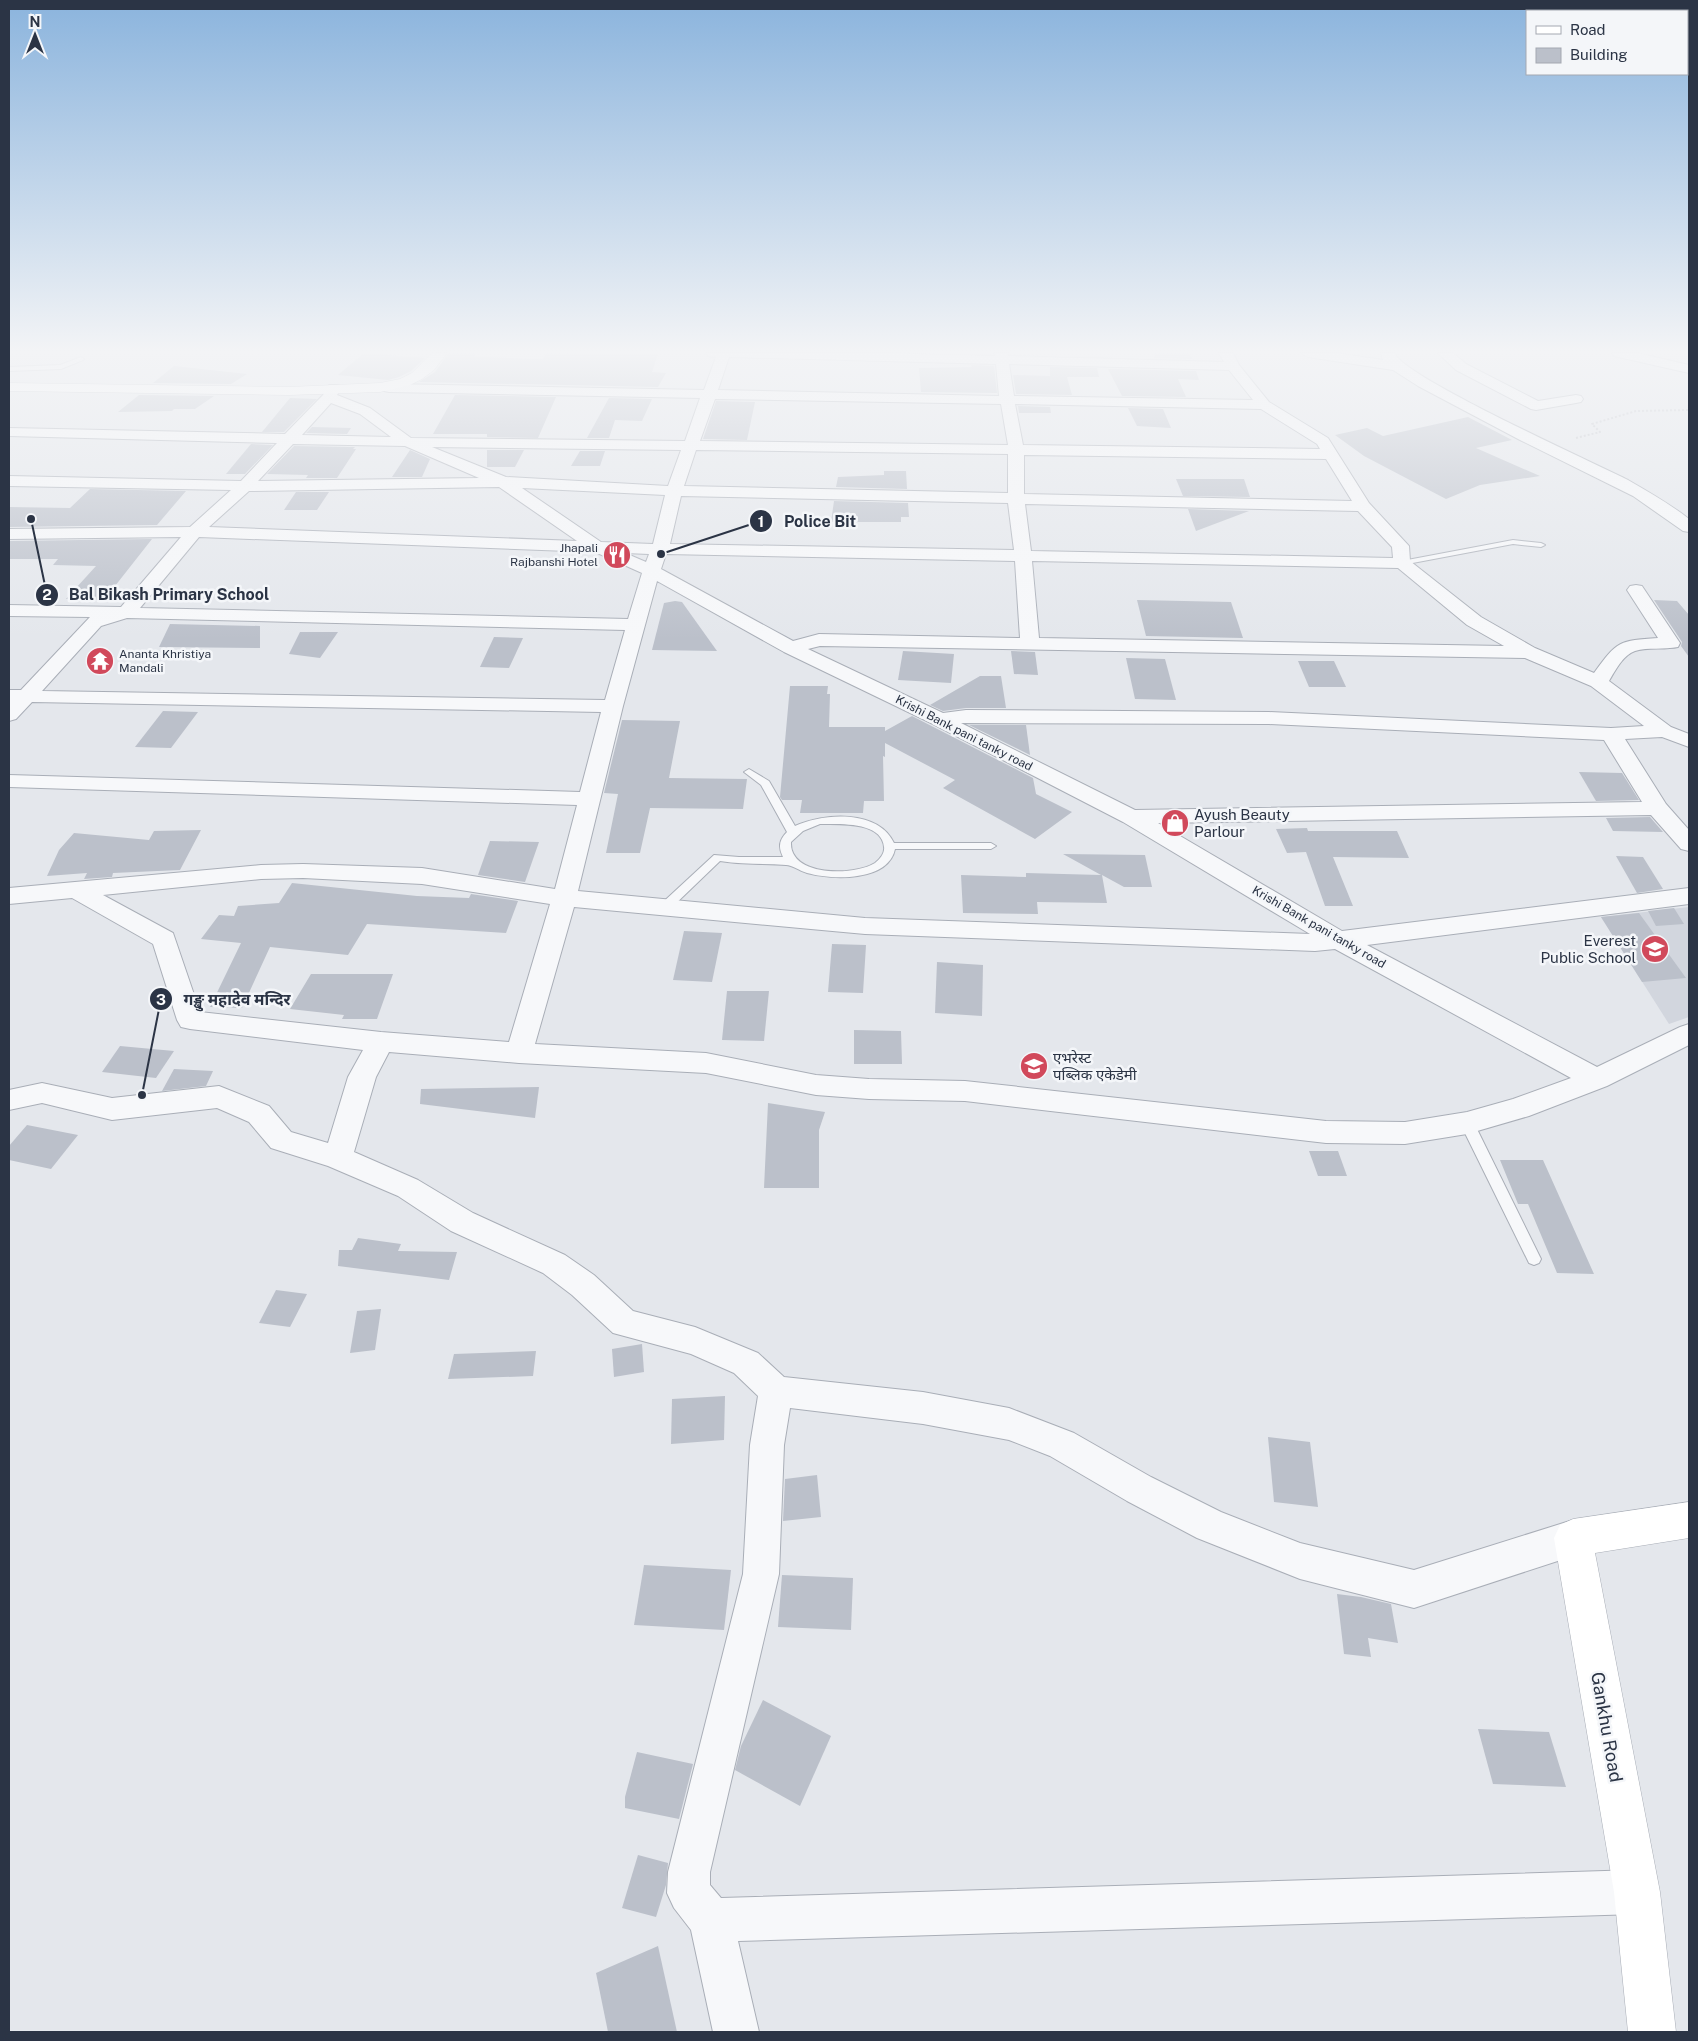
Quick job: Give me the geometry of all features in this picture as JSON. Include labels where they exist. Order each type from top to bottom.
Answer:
[{"type":"street","points":[[9,715],[17,696],[94,622],[126,613],[194,532],[244,486],[279,448]]},
{"type":"street","name":"Krishi Bank pani tanky road","points":[[422,448],[503,482],[596,546],[651,571],[791,648],[940,720],[1131,817],[1340,941],[1597,1079]]},
{"type":"street","points":[[519,1052],[564,898],[613,706],[651,571],[660,549],[674,491],[689,448]]},
{"type":"street","points":[[967,448],[1331,454]]},
{"type":"street","points":[[1327,448],[1362,506],[1400,546],[1402,563]]},
{"type":"street","points":[[1548,448],[1618,481],[1671,512],[1689,527]]},
{"type":"street","points":[[1016,449],[1016,500],[1030,642]]},
{"type":"street","points":[[9,481],[244,486],[503,482],[674,491],[1016,500],[1362,506]]},
{"type":"street","points":[[9,534],[194,532],[660,549],[1402,563],[1474,621],[1528,652],[1598,682],[1664,731],[1689,741]]},
{"type":"street","points":[[1598,682],[1616,656],[1629,646],[1671,643],[1636,590]]},
{"type":"street","points":[[9,610],[636,625]]},
{"type":"street","points":[[791,648],[819,640],[933,643],[1030,642],[1528,652]]},
{"type":"street","points":[[17,696],[613,706]]},
{"type":"street","points":[[940,720],[966,716],[1269,718],[1612,734],[1664,731]]},
{"type":"street","points":[[1612,734],[1657,808],[1689,844]]},
{"type":"street","points":[[9,781],[590,799]]},
{"type":"street","points":[[1131,817],[1657,808]]},
{"type":"street","points":[[9,896],[261,872],[303,871],[422,876],[564,898],[865,926],[1315,943],[1689,896]]},
{"type":"street","points":[[74,889],[164,939],[190,1020],[381,1042],[706,1063],[816,1085],[869,1089],[965,1091],[1326,1132],[1405,1133],[1467,1124],[1519,1108],[1597,1079],[1689,1034]]},
{"type":"street","points":[[338,1158],[362,1077],[381,1042]]},
{"type":"street","points":[[9,1100],[42,1093],[112,1109],[219,1097],[259,1114],[281,1140],[338,1158],[408,1188],[462,1222],[554,1264],[582,1285],[624,1323],[694,1341],[746,1363],[776,1390],[923,1408],[1009,1424],[1062,1444],[1139,1489],[1210,1525],[1300,1561],[1414,1589],[1574,1538],[1689,1520]]},
{"type":"street","points":[[736,2032],[711,1920],[689,1894],[689,1872],[761,1574],[767,1445],[776,1390]]},
{"type":"street","name":"Gankhu Road","points":[[1574,1538],[1636,1892],[1652,2032]]},
{"type":"street","points":[[711,1920],[1636,1892]]},
{"type":"lane","points":[[1402,563],[1513,542],[1541,545]]},
{"type":"lane","points":[[749,772],[765,783],[792,832]]},
{"type":"lane","points":[[820,821],[859,822],[872,825],[882,832],[890,846],[890,852],[883,862],[874,868],[856,873],[818,873],[801,868],[792,862],[785,851],[785,842],[792,832],[804,825],[820,821]]},
{"type":"lane","points":[[890,846],[991,846]]},
{"type":"lane","points":[[665,907],[718,857],[739,861],[792,862]]},
{"type":"lane","points":[[1467,1124],[1534,1259]]},
{"type":"path","points":[[1551,448],[1571,452],[1570,448]]},
{"type":"shaded area","name":"Everest Public School","points":[[1689,907],[1689,1017],[1669,1024],[1601,917]]},
{"type":"building","points":[[247,448],[270,448],[245,474],[226,474]]},
{"type":"building","points":[[292,448],[356,449],[337,478],[306,478],[308,475],[267,474]]},
{"type":"building","points":[[1353,448],[1477,448],[1540,476],[1480,485],[1446,499],[1364,456]]},
{"type":"building","points":[[410,450],[430,459],[422,477],[392,477]]},
{"type":"building","points":[[487,450],[524,450],[515,467],[487,467]]},
{"type":"building","points":[[580,451],[605,451],[600,466],[571,466]]},
{"type":"building","points":[[884,471],[906,471],[907,489],[836,487],[838,477],[884,475]]},
{"type":"building","points":[[1176,479],[1244,479],[1250,497],[1183,496]]},
{"type":"building","points":[[90,489],[186,491],[157,525],[9,527],[9,507],[70,508]]},
{"type":"building","points":[[296,492],[329,492],[317,510],[284,510]]},
{"type":"building","points":[[834,501],[908,503],[909,517],[901,517],[901,522],[831,522]]},
{"type":"building","points":[[1188,509],[1249,511],[1196,531]]},
{"type":"building","points":[[152,539],[104,600],[66,599],[96,566],[53,565],[58,559],[9,559],[9,541]]},
{"type":"building","points":[[1137,600],[1231,602],[1243,638],[1146,636]]},
{"type":"building","points":[[1654,600],[1677,601],[1689,615],[1689,657],[1681,646],[1682,642]]},
{"type":"building","points":[[682,602],[717,651],[652,650],[664,603]]},
{"type":"building","points":[[170,624],[260,626],[260,648],[159,647]]},
{"type":"building","points":[[300,632],[338,632],[320,658],[289,654]]},
{"type":"building","points":[[494,637],[523,638],[509,668],[480,667]]},
{"type":"building","points":[[903,651],[954,654],[951,683],[898,680]]},
{"type":"building","points":[[1011,651],[1035,652],[1038,675],[1014,674]]},
{"type":"building","points":[[1126,658],[1165,659],[1176,700],[1135,699]]},
{"type":"building","points":[[1298,661],[1334,661],[1346,687],[1309,687]]},
{"type":"building","points":[[980,676],[1001,676],[1006,708],[966,708],[943,711],[930,705]]},
{"type":"building","points":[[790,686],[828,686],[827,694],[830,694],[829,727],[885,727],[885,731],[912,716],[1033,778],[1036,794],[1072,812],[1035,839],[943,788],[955,780],[885,743],[885,757],[883,756],[884,801],[864,801],[863,813],[800,813],[802,800],[782,800],[780,797]]},
{"type":"building","points":[[163,711],[198,712],[171,748],[135,747]]},
{"type":"building","points":[[622,720],[680,721],[669,778],[747,779],[743,809],[650,808],[640,853],[606,853],[618,794],[604,793]]},
{"type":"building","points":[[969,725],[1026,725],[1030,755]]},
{"type":"building","points":[[1579,772],[1622,773],[1639,800],[1596,801]]},
{"type":"building","points":[[1650,817],[1663,832],[1613,831],[1606,818]]},
{"type":"building","points":[[1307,828],[1308,831],[1397,831],[1409,858],[1333,857],[1353,906],[1325,906],[1306,852],[1287,853],[1276,829]]},
{"type":"building","points":[[201,830],[180,870],[113,873],[112,877],[84,879],[87,873],[47,876],[59,850],[74,833],[149,840],[154,831]]},
{"type":"building","points":[[490,841],[539,842],[525,882],[478,875]]},
{"type":"building","points":[[1063,854],[1145,855],[1152,887],[1124,887],[1102,875],[1107,903],[1037,902],[1038,914],[963,913],[961,875],[1026,877],[1026,873],[1101,875]]},
{"type":"building","points":[[1616,856],[1643,857],[1663,889],[1637,893]]},
{"type":"building","points":[[292,883],[417,896],[469,898],[471,894],[518,901],[506,933],[367,924],[348,955],[270,947],[242,1008],[210,1007],[241,943],[201,939],[219,915],[234,916],[238,906],[279,903]]},
{"type":"building","points":[[1674,908],[1684,924],[1656,926],[1648,911]]},
{"type":"building","points":[[1639,913],[1686,978],[1642,982],[1601,917]]},
{"type":"building","points":[[684,931],[722,933],[712,982],[673,980]]},
{"type":"building","points":[[832,944],[866,945],[863,993],[828,992]]},
{"type":"building","points":[[937,962],[983,965],[982,1016],[935,1013]]},
{"type":"building","points":[[311,974],[393,974],[377,1019],[342,1019],[344,1015],[290,1009]]},
{"type":"building","points":[[727,991],[769,991],[764,1041],[722,1040]]},
{"type":"building","points":[[854,1030],[901,1031],[902,1064],[854,1064]]},
{"type":"building","points":[[120,1046],[174,1051],[156,1078],[102,1072]]},
{"type":"building","points":[[174,1069],[213,1071],[206,1086],[162,1091]]},
{"type":"building","points":[[539,1087],[535,1118],[420,1104],[421,1089]]},
{"type":"building","points":[[768,1103],[825,1112],[819,1130],[819,1188],[764,1188]]},
{"type":"building","points":[[27,1125],[78,1135],[51,1169],[9,1160],[9,1146]]},
{"type":"building","points":[[1309,1151],[1338,1151],[1347,1176],[1318,1176]]},
{"type":"building","points":[[1500,1160],[1543,1160],[1594,1274],[1557,1273],[1528,1204],[1518,1204]]},
{"type":"building","points":[[358,1238],[401,1244],[398,1251],[457,1252],[449,1280],[338,1266],[339,1250],[352,1250]]},
{"type":"building","points":[[276,1290],[307,1294],[290,1327],[259,1323]]},
{"type":"building","points":[[381,1309],[375,1350],[350,1353],[357,1311]]},
{"type":"building","points":[[642,1344],[644,1372],[614,1377],[612,1349]]},
{"type":"building","points":[[536,1351],[533,1376],[448,1379],[454,1354]]},
{"type":"building","points":[[725,1396],[724,1440],[671,1444],[672,1399]]},
{"type":"building","points":[[1268,1437],[1310,1442],[1318,1507],[1274,1502]]},
{"type":"building","points":[[817,1475],[821,1517],[783,1521],[785,1479]]},
{"type":"building","points":[[644,1565],[731,1570],[724,1630],[634,1625]]},
{"type":"building","points":[[782,1575],[853,1578],[851,1630],[778,1627]]},
{"type":"building","points":[[1337,1594],[1391,1604],[1398,1643],[1368,1638],[1371,1657],[1344,1654]]},
{"type":"building","points":[[763,1700],[831,1736],[800,1806],[735,1770],[741,1746]]},
{"type":"building","points":[[1478,1729],[1549,1732],[1566,1787],[1493,1784]]},
{"type":"building","points":[[637,1752],[693,1764],[679,1819],[625,1808],[625,1797]]},
{"type":"building","points":[[638,1855],[668,1863],[666,1885],[656,1917],[622,1908]]},
{"type":"building","points":[[658,1946],[677,2032],[608,2032],[596,1973]]},
{"type":"place","name":"Bal Bikash Primary School","points":[[31,519]]},
{"type":"place","name":"Police Bit","points":[[661,554]]},
{"type":"place","name":"Jhapali Rajbanshi Hotel","points":[[617,555]]},
{"type":"place","name":"Ananta Khristiya Mandali","points":[[100,661]]},
{"type":"place","name":"Ayush Beauty Parlour","points":[[1175,823]]},
{"type":"place","name":"Everest Public School","points":[[1655,949]]},
{"type":"place","name":"एभरेस्ट पब्लिक एकेडेमी","points":[[1034,1066]]},
{"type":"place","name":"गङ्खु महादेव मन्दिर","points":[[142,1095]]}]
